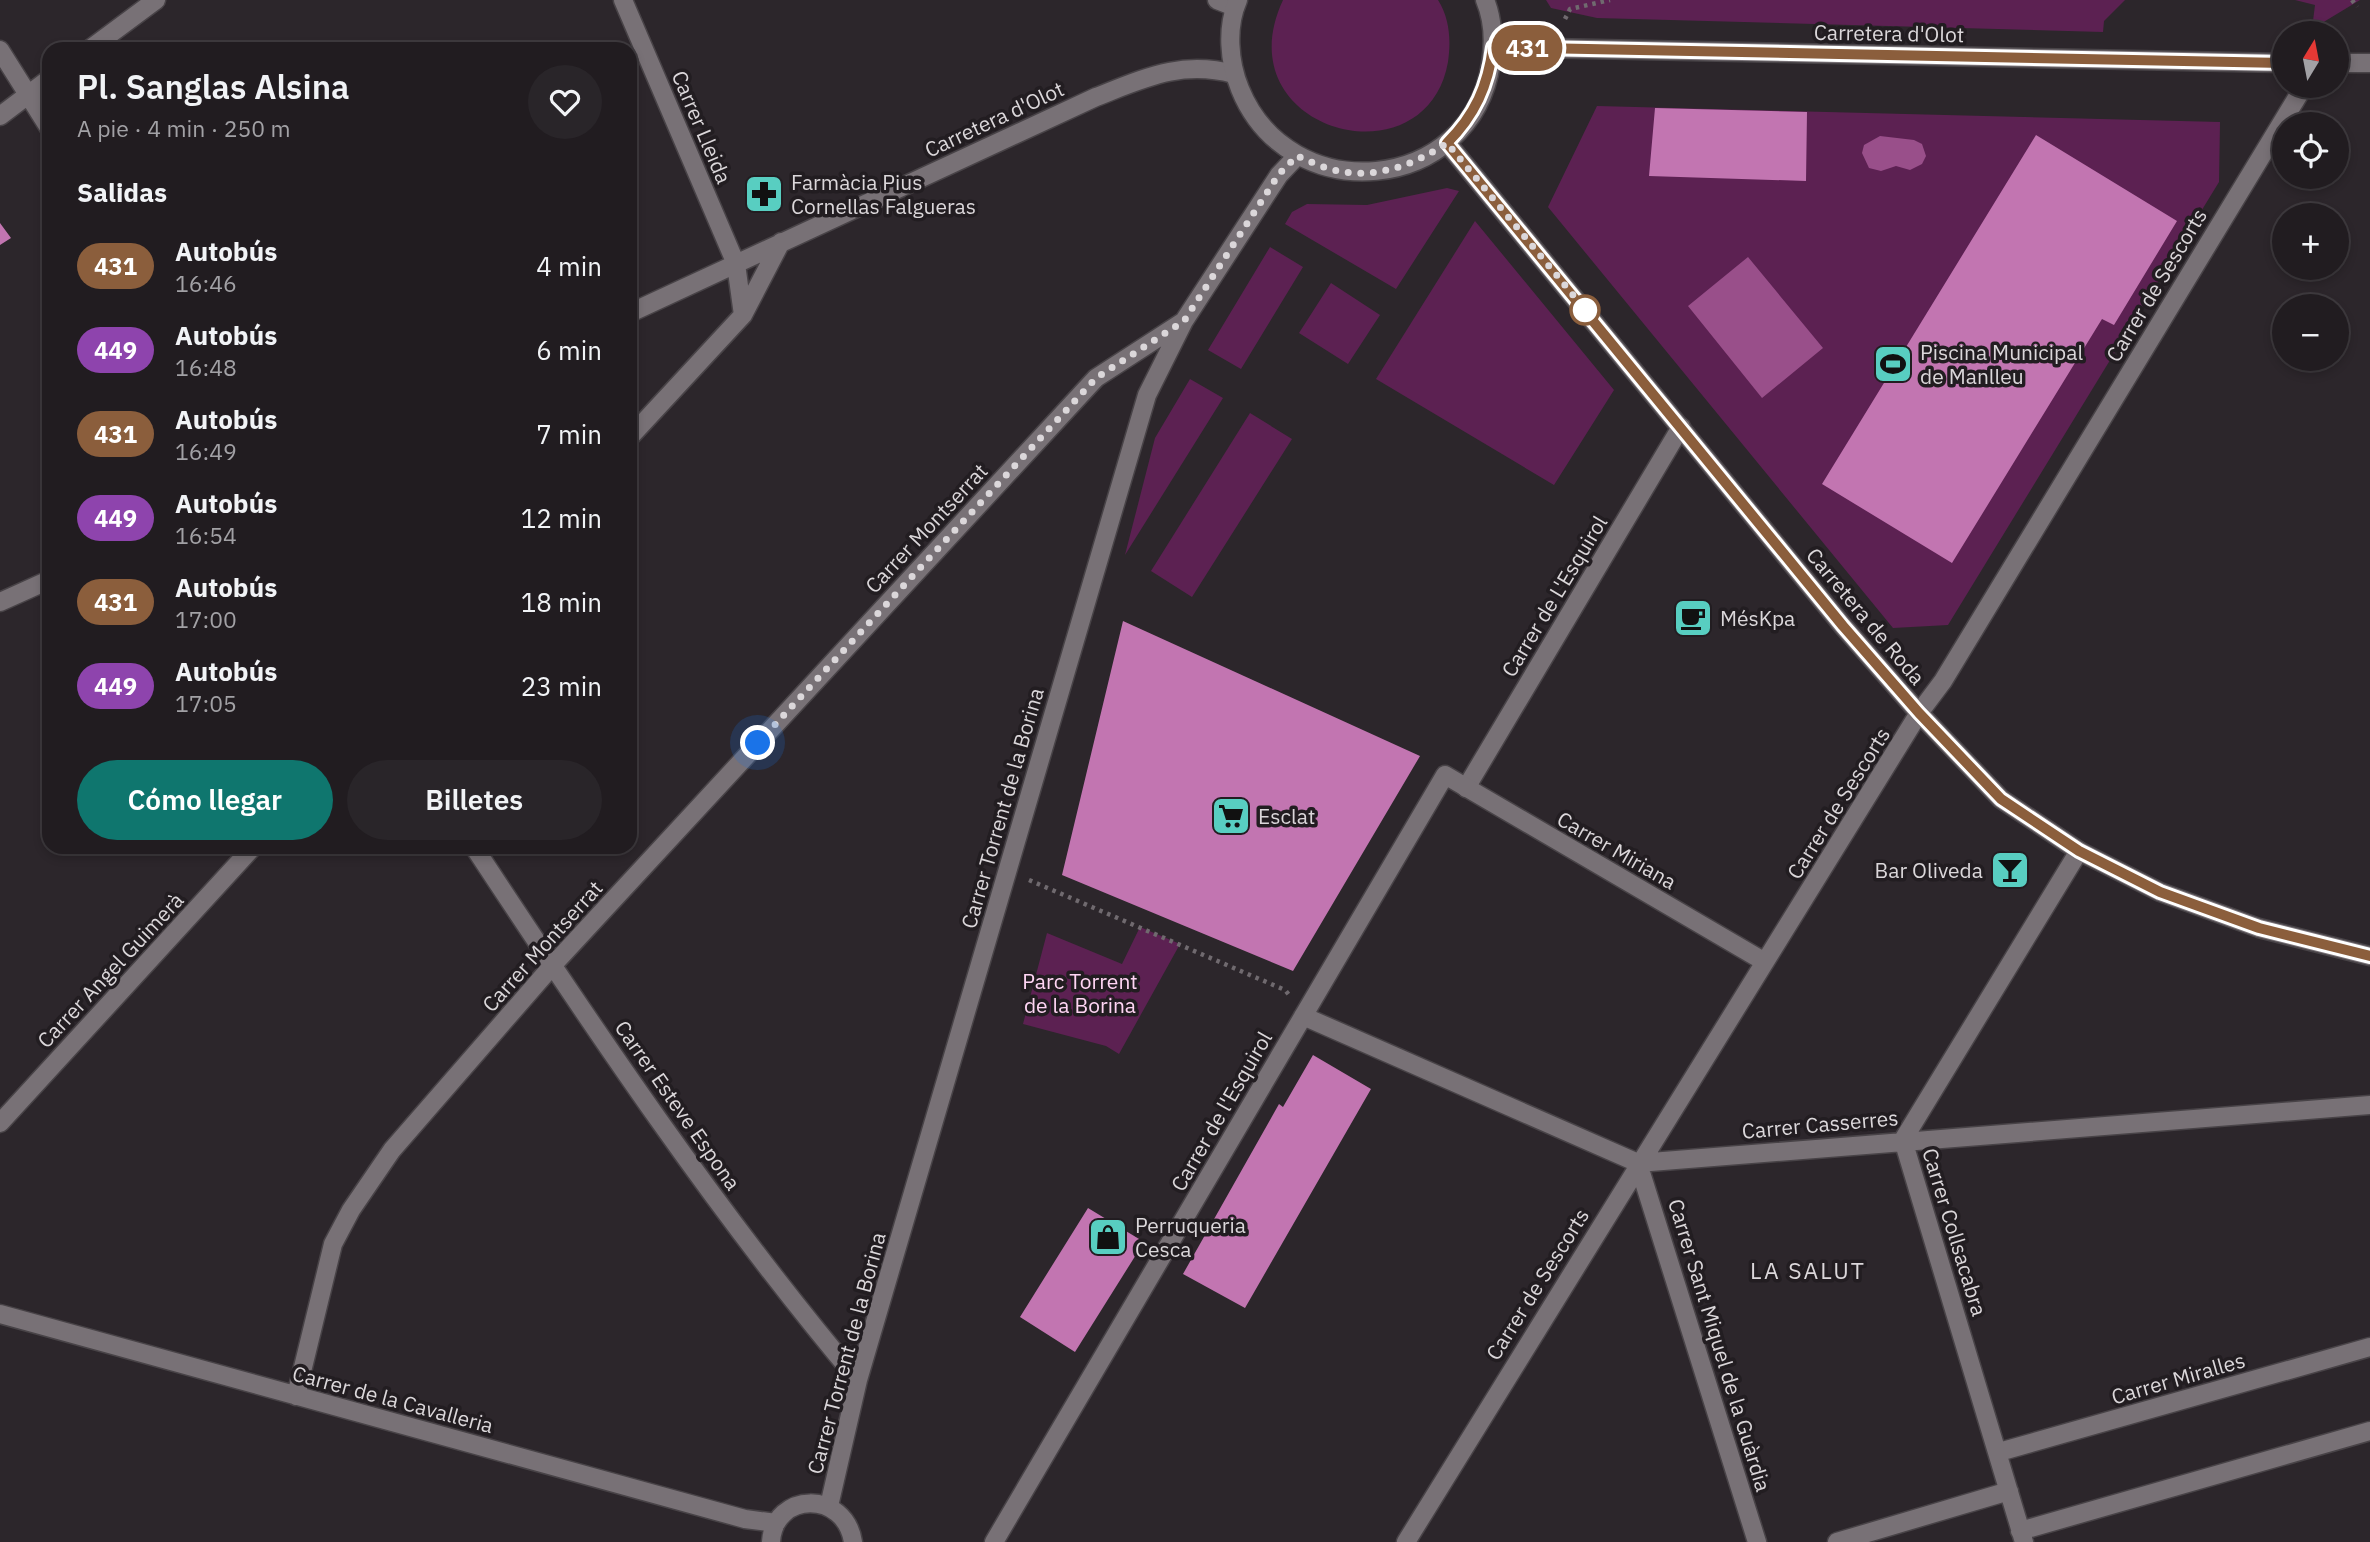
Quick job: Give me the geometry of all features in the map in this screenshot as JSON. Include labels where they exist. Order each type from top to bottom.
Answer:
[{"type":"street","points":[[99,42],[156,0]]},
{"type":"street","name":"Carrer Lleida","points":[[623,0],[736,264],[743,315]]},
{"type":"street","points":[[1217,0],[1237,3],[1230,40],[1234,74],[1247,106],[1261,125],[1297,156],[1338,171],[1383,172],[1424,158],[1447,143],[1477,106],[1489,78],[1493,47],[1485,0]]},
{"type":"street","name":"Carretera d'Olot","points":[[1493,47],[2272,63]]},
{"type":"street","points":[[0,50],[42,116]]},
{"type":"street","points":[[2349,63],[2370,63]]},
{"type":"street","name":"Carretera d'Olot","points":[[637,310],[1096,97],[1162,73],[1206,67],[1234,74]]},
{"type":"street","points":[[0,116],[42,84]]},
{"type":"street","name":"Carrer de Sescorts","points":[[1406,1542],[1638,1163],[1919,713],[1943,681],[2297,98]]},
{"type":"street","name":"Carretera de Roda","points":[[1447,143],[1843,626],[1919,713],[2001,799],[2079,851],[2160,892],[2259,928],[2370,956]]},
{"type":"street","name":"Carrer Torrent de la Borina","points":[[829,1506],[858,1380],[1147,395],[1184,321],[1279,174],[1297,156]]},
{"type":"street","points":[[637,429],[743,315],[781,242]]},
{"type":"street","name":"Carrer Montserrat","points":[[296,1396],[333,1244],[351,1210],[392,1150],[552,966],[1096,378],[1184,321]]},
{"type":"street","name":"Carrer de L'Esquirol","points":[[1466,788],[1681,427]]},
{"type":"street","points":[[0,602],[42,583]]},
{"type":"street","name":"Carrer Miriana","points":[[1445,775],[1765,962]]},
{"type":"street","name":"Carrer de l'Esquirol","points":[[994,1542],[1445,775]]},
{"type":"street","name":"Carrer Collsacabra","points":[[2022,1536],[1999,1452],[1903,1140],[2079,851]]},
{"type":"street","name":"Carrer Angel Guimerà","points":[[0,1123],[247,854]]},
{"type":"street","name":"Carrer Esteve Espona","points":[[479,854],[552,966],[785,1293],[858,1380]]},
{"type":"street","name":"Carrer Casserres","points":[[1303,1016],[1638,1163],[2370,1105]]},
{"type":"street","name":"Carrer Sant Miquel de la Guàrdia","points":[[1638,1163],[1758,1542]]},
{"type":"street","name":"Carrer de la Cavalleria","points":[[0,1314],[745,1519],[776,1523]]},
{"type":"street","name":"Carrer Miralles","points":[[1999,1452],[2370,1347]]},
{"type":"street","points":[[2022,1536],[2370,1431]]},
{"type":"street","points":[[1838,1542],[2009,1491]]},
{"type":"street","points":[[771,1542],[776,1523],[794,1507],[805,1503],[829,1506],[846,1521],[853,1542]]},
{"type":"path","points":[[1564,19],[1578,0]]},
{"type":"path","points":[[1570,9],[1611,0]]},
{"type":"path","points":[[2352,0],[2357,7]]},
{"type":"path","points":[[1008,870],[1285,990],[1303,1016]]},
{"type":"green space","points":[[1283,0],[1438,0],[1447,22],[1449,54],[1432,100],[1404,123],[1370,131],[1334,127],[1303,110],[1280,82],[1272,45]]},
{"type":"green space","points":[[1546,0],[2125,0],[2104,21],[2103,32],[1597,18],[1551,8]]},
{"type":"green space","points":[[2295,0],[2360,0],[2325,21],[2313,21],[2315,5]]},
{"type":"green space","name":"Piscina Municipal de Manlleu","points":[[1597,106],[2220,122],[2219,182],[1948,625],[1893,628],[1548,207]]},
{"type":"green space","points":[[1447,188],[1459,191],[1396,289],[1285,224],[1292,212],[1307,204],[1367,205]]},
{"type":"green space","points":[[1475,221],[1614,390],[1554,485],[1376,379]]},
{"type":"green space","points":[[1270,247],[1303,267],[1241,369],[1208,350]]},
{"type":"green space","points":[[1331,283],[1380,315],[1348,364],[1299,333]]},
{"type":"green space","points":[[1190,379],[1223,398],[1125,555],[1155,438]]},
{"type":"green space","points":[[1250,413],[1292,439],[1192,597],[1151,571]]},
{"type":"green space","name":"Parc Torrent de la Borina","points":[[1140,927],[1180,944],[1119,1054],[1106,1046],[1023,1024],[1047,933],[1122,964]]},
{"type":"shaded area","points":[[1880,136],[1914,140],[1922,144],[1926,156],[1922,164],[1910,170],[1896,166],[1881,171],[1869,168],[1862,153],[1864,145]]},
{"type":"shaded area","points":[[1748,257],[1823,348],[1762,398],[1688,306]]},
{"type":"building","points":[[1655,108],[1807,112],[1806,181],[1649,176]]},
{"type":"building","points":[[2036,135],[2177,221],[2114,325],[2102,319],[1952,563],[1822,484]]},
{"type":"building","points":[[0,223],[11,238],[0,245]]},
{"type":"building","name":"Esclat","points":[[1123,621],[1420,756],[1293,971],[1062,875]]},
{"type":"building","points":[[1313,1055],[1371,1089],[1245,1308],[1183,1274],[1279,1104],[1283,1107]]},
{"type":"building","points":[[1088,1208],[1144,1242],[1075,1352],[1020,1317]]},
{"type":"bus line","name":"431","points":[[2272,63],[1493,47],[1489,78],[1477,106],[1447,143],[1843,626],[1919,713],[2001,799],[2079,851],[2160,892],[2259,928],[2370,956]]},
{"type":"place","name":"Farmàcia Pius Cornellas Falgueras","points":[[764,194]]},
{"type":"place","name":"Piscina Municipal de Manlleu","points":[[1893,364]]},
{"type":"place","name":"MésKpa","points":[[1693,618]]},
{"type":"place","name":"Esclat","points":[[1231,816]]},
{"type":"place","name":"Bar Oliveda","points":[[2010,870]]},
{"type":"place","name":"Perruqueria Cesca","points":[[1108,1237]]},
{"type":"district","name":"LA SALUT","points":[[1808,1270]]},
{"type":"route","points":[[758,743],[1096,378],[1184,321],[1279,174],[1297,156],[1338,171],[1383,172],[1424,158],[1447,143],[1588,313],[1585,310]]}]
